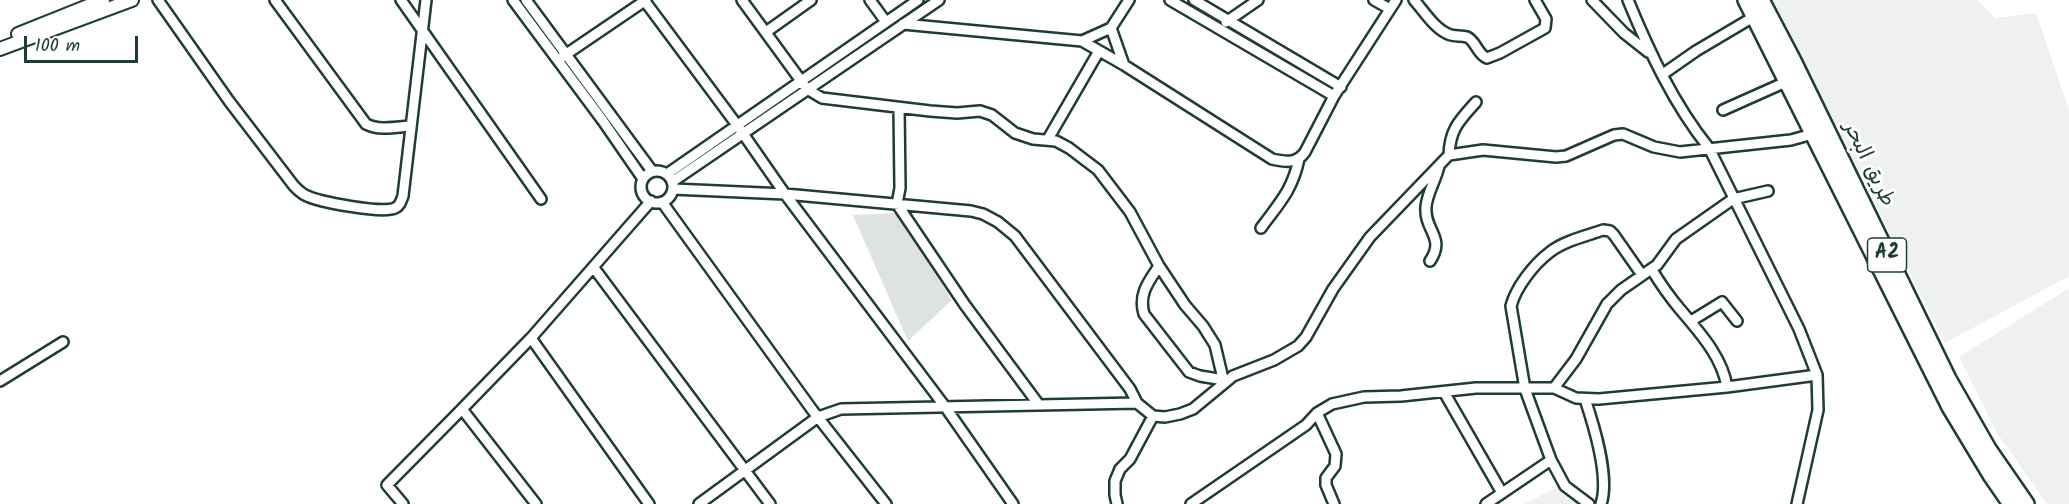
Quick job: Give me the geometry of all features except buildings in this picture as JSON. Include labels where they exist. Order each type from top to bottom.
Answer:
[{"type":"highway","name":"طريق البحر","points":[[1746,0],[1820,131],[1948,379],[1988,449],[2026,504]]},
{"type":"highway","name":"طريق البحر","points":[[1761,0],[1787,70]]},
{"type":"highway","name":"طريق البحر","points":[[1820,131],[1950,407],[2011,504]]},
{"type":"main road","points":[[0,41],[103,0]]},
{"type":"main road","points":[[0,49],[111,4],[132,0]]},
{"type":"street","points":[[158,0],[282,172],[303,194],[352,207],[381,209],[395,208],[403,196],[426,0]]},
{"type":"street","points":[[275,0],[366,124],[373,127],[411,126]]},
{"type":"street","points":[[401,0],[541,199]]},
{"type":"street","points":[[513,0],[558,60],[652,171]]},
{"type":"street","points":[[526,0],[567,54],[643,179]]},
{"type":"street","points":[[558,60],[645,0],[785,194],[946,408],[1013,504]]},
{"type":"street","points":[[742,0],[804,86],[822,98],[957,113],[980,111],[992,115],[1015,133],[1062,144],[1098,170],[1130,212],[1159,266],[1215,345],[1224,381]]},
{"type":"street","points":[[766,32],[811,0]]},
{"type":"street","points":[[870,0],[886,22]]},
{"type":"street","points":[[671,182],[743,134],[886,22],[918,0]]},
{"type":"street","points":[[671,182],[737,125],[804,86],[939,0]]},
{"type":"street","points":[[1082,41],[1111,28],[1129,0]]},
{"type":"street","points":[[1170,0],[1335,96]]},
{"type":"street","points":[[1194,0],[1341,87]]},
{"type":"street","points":[[1219,28],[1258,0]]},
{"type":"street","points":[[1374,0],[1390,9]]},
{"type":"street","points":[[1261,228],[1290,190],[1299,159],[1335,96],[1396,0]]},
{"type":"street","points":[[1414,0],[1440,30],[1471,40],[1481,55],[1486,58],[1500,53],[1545,28],[1546,19],[1535,0]]},
{"type":"street","points":[[1592,0],[1624,33],[1650,53]]},
{"type":"street","points":[[1628,0],[1650,53],[1686,115],[1709,148],[1800,329],[1817,375],[1818,410],[1797,504]]},
{"type":"street","points":[[1663,74],[1696,51],[1755,16]]},
{"type":"street","points":[[903,24],[1082,41],[1272,159],[1292,161],[1299,159]]},
{"type":"street","points":[[1111,28],[1124,65]]},
{"type":"street","points":[[1048,140],[1099,51]]},
{"type":"street","points":[[1723,110],[1787,70]]},
{"type":"street","points":[[1449,155],[1450,136],[1456,125],[1476,102]]},
{"type":"street","points":[[899,108],[900,188],[897,204],[951,286],[1039,405]]},
{"type":"street","points":[[671,182],[983,213],[998,222],[1025,249],[1130,389],[1137,403],[1153,416],[1165,417],[1192,409],[1224,381],[1274,360],[1298,346],[1306,337],[1333,289],[1370,237],[1449,155],[1483,150],[1566,156],[1614,135],[1623,134],[1654,147],[1680,152],[1791,140],[1820,131]]},
{"type":"street","points":[[1430,261],[1435,252],[1436,242],[1428,223],[1426,206],[1440,164]]},
{"type":"street","points":[[652,171],[663,171],[671,182],[671,195],[662,202],[646,198],[641,189],[643,179],[652,171]]},
{"type":"street","points":[[1554,388],[1576,359],[1607,304],[1621,290],[1652,270],[1676,239],[1733,199],[1768,191]]},
{"type":"street","points":[[403,504],[387,485],[531,338],[651,201]]},
{"type":"street","points":[[662,202],[818,417],[886,504]]},
{"type":"street","points":[[1589,504],[1565,486],[1551,460],[1525,389],[1511,306],[1524,278],[1550,252],[1606,230],[1614,235],[1642,275]]},
{"type":"street","points":[[1159,266],[1143,293],[1144,314],[1190,372],[1224,381]]},
{"type":"street","points":[[594,268],[770,504]]},
{"type":"street","points":[[1652,270],[1665,291],[1717,358],[1723,369],[1727,387]]},
{"type":"street","points":[[1690,321],[1722,302],[1737,321]]},
{"type":"street","points":[[531,338],[649,504]]},
{"type":"street","points":[[0,381],[63,342]]},
{"type":"street","points":[[1191,504],[1306,425],[1317,413],[1332,405],[1364,397],[1401,396],[1476,388],[1554,388],[1576,398],[1585,399],[1727,387],[1817,375]]},
{"type":"street","points":[[1444,392],[1502,492]]},
{"type":"street","points":[[1585,399],[1600,459],[1603,494],[1601,504]]},
{"type":"street","points":[[699,504],[818,417],[841,409],[1137,403]]},
{"type":"street","points":[[462,408],[536,504]]},
{"type":"street","points":[[1317,413],[1336,454],[1335,466],[1326,478],[1326,485],[1334,504]]},
{"type":"street","points":[[1117,504],[1115,481],[1120,469],[1130,459],[1153,416]]},
{"type":"street","points":[[1486,504],[1551,460]]},
{"type":"shaded area","points":[[1772,0],[1977,0],[1995,18],[2036,13],[2069,110],[2069,276],[1945,343]]},
{"type":"shaded area","points":[[898,213],[952,300],[908,341],[853,215]]},
{"type":"shaded area","points":[[2069,288],[2069,504],[2047,504],[1997,433],[1959,357]]},
{"type":"shaded area","points":[[1559,486],[1585,504],[1524,504]]}]
